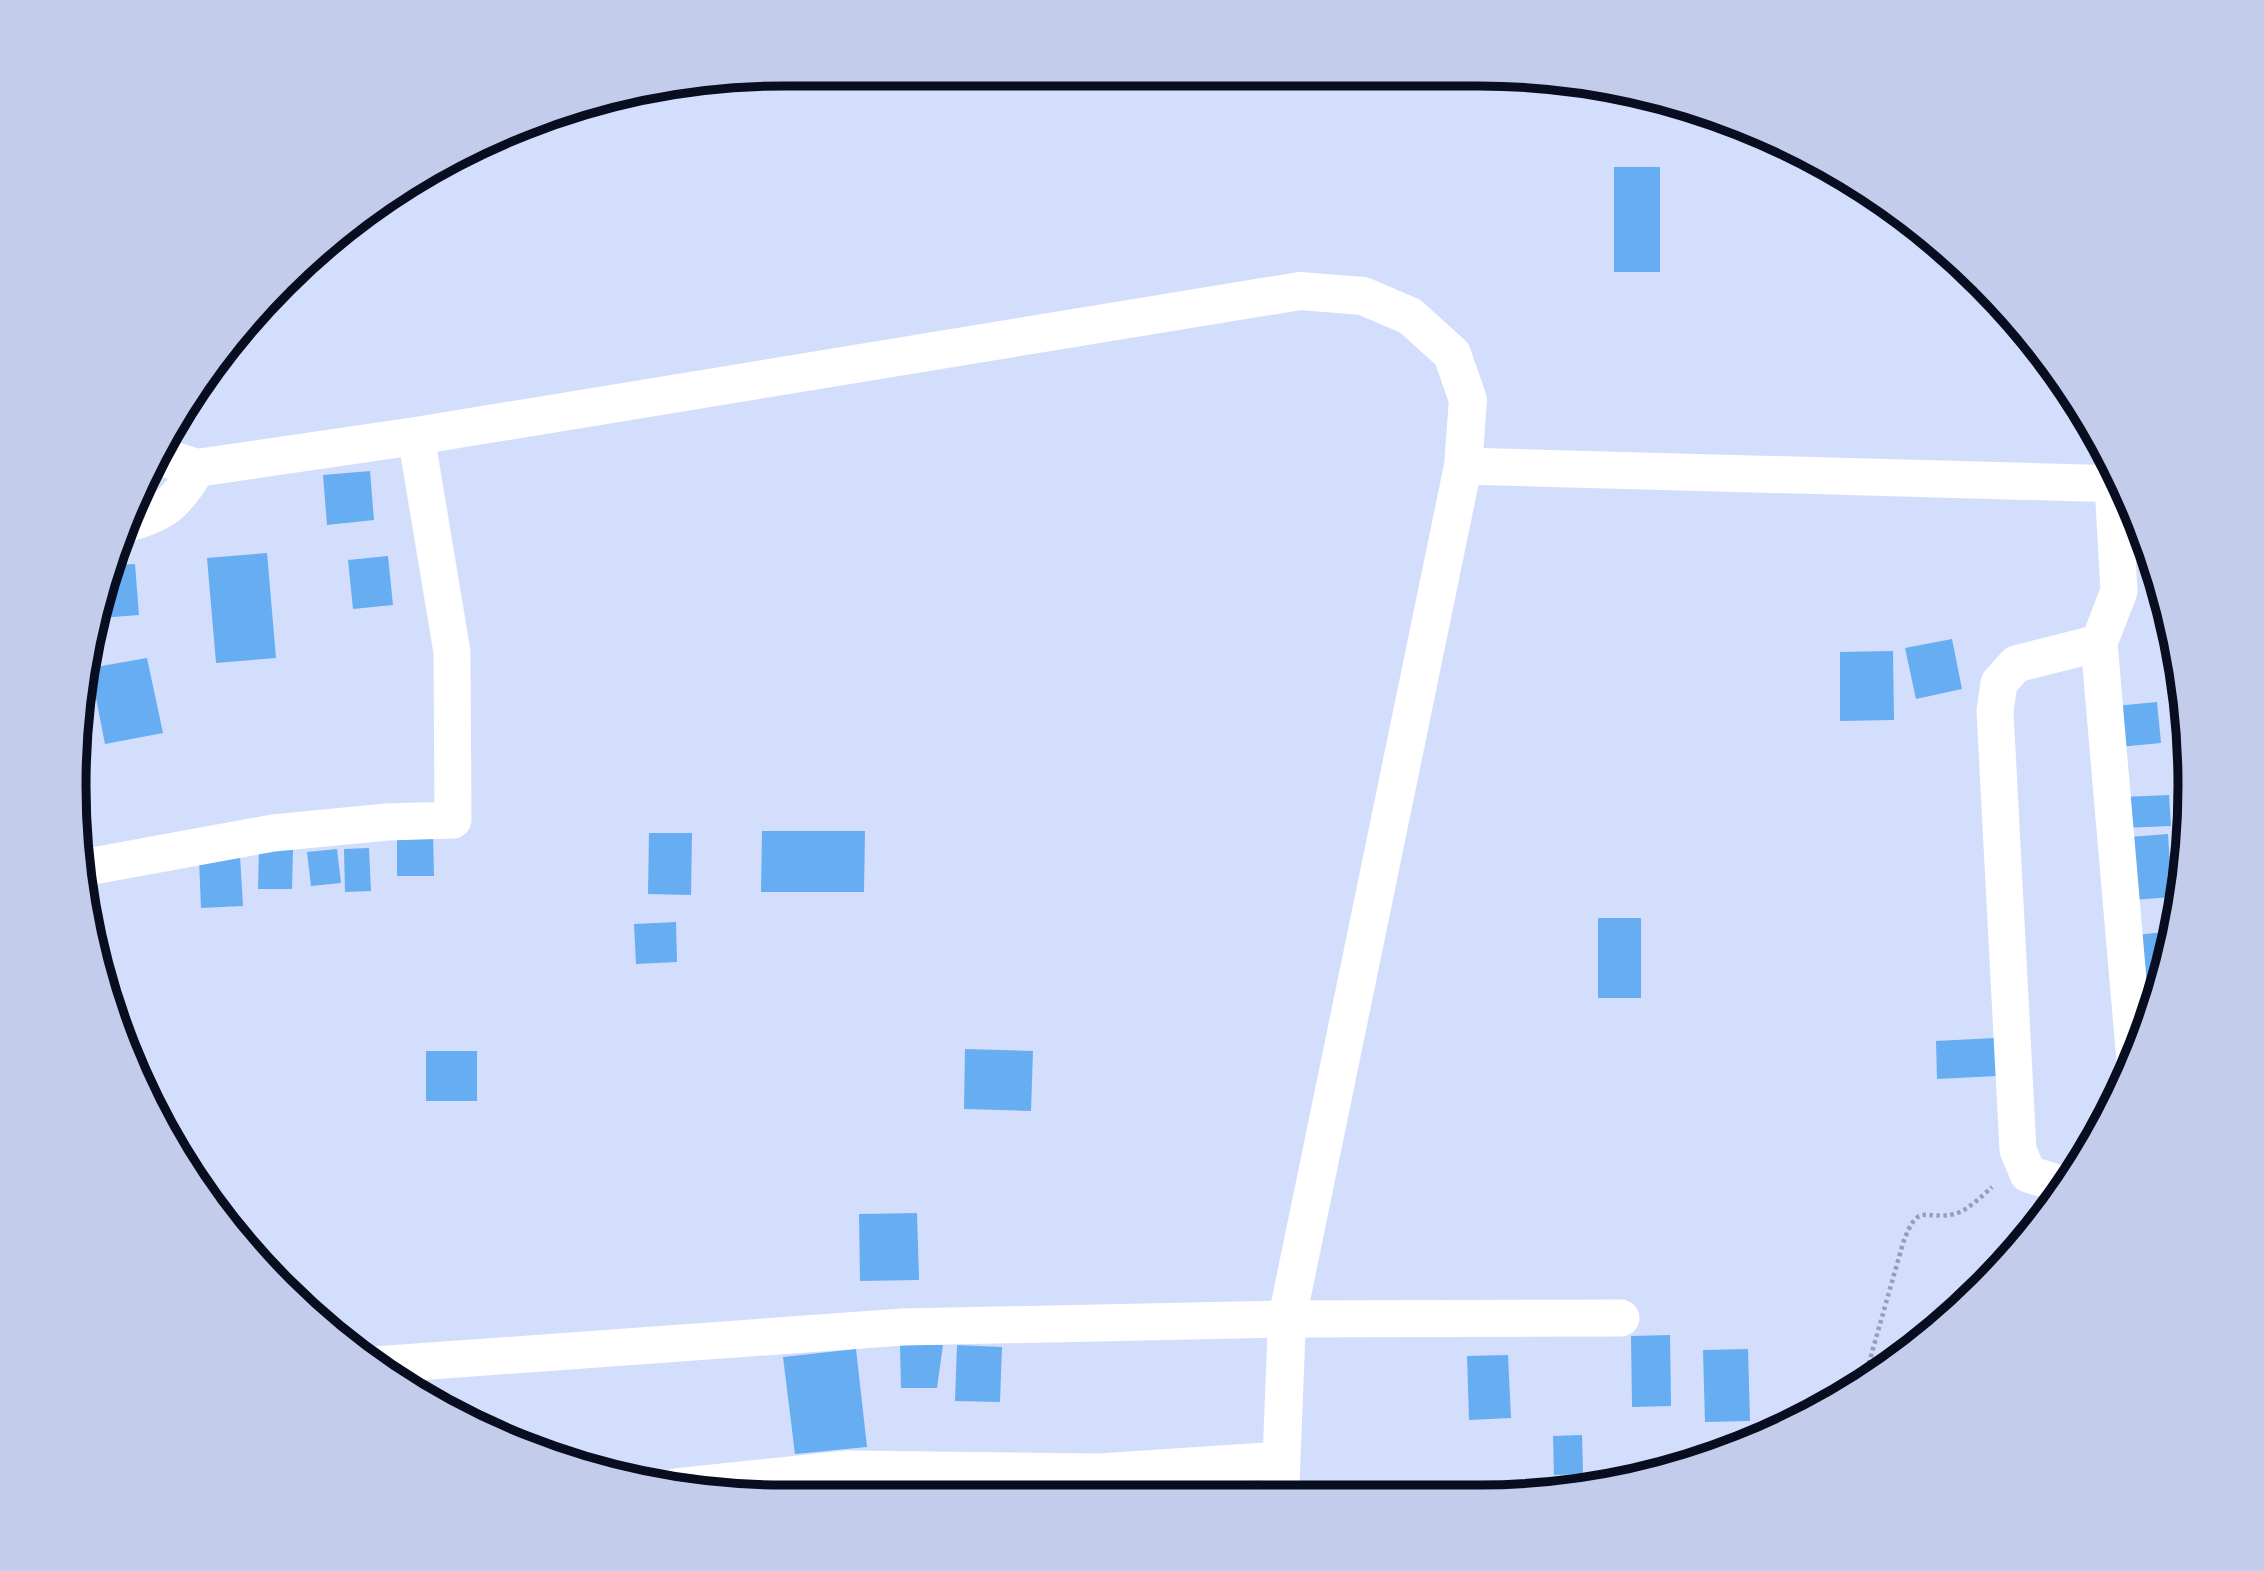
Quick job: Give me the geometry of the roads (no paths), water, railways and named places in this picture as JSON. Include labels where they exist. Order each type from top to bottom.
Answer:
[{"type":"street","points":[[167,459],[197,468],[416,436],[1300,291],[1363,296],[1410,316],[1452,354],[1468,400],[1463,466],[1287,1319],[1280,1485]]},
{"type":"street","points":[[91,866],[273,832],[387,822],[453,820],[452,652],[416,436]]},
{"type":"street","points":[[1463,466],[2110,485]]},
{"type":"street","points":[[138,520],[151,517],[181,495],[197,468]]},
{"type":"street","points":[[2117,501],[2119,591],[2099,643],[2133,1033]]},
{"type":"street","points":[[2054,1182],[2028,1174],[2018,1150],[1997,702],[2000,682],[2016,664],[2099,643]]},
{"type":"street","points":[[392,1364],[903,1327],[1287,1319],[1621,1318]]},
{"type":"street","points":[[722,1482],[847,1469],[1100,1472],[1281,1460]]}]
